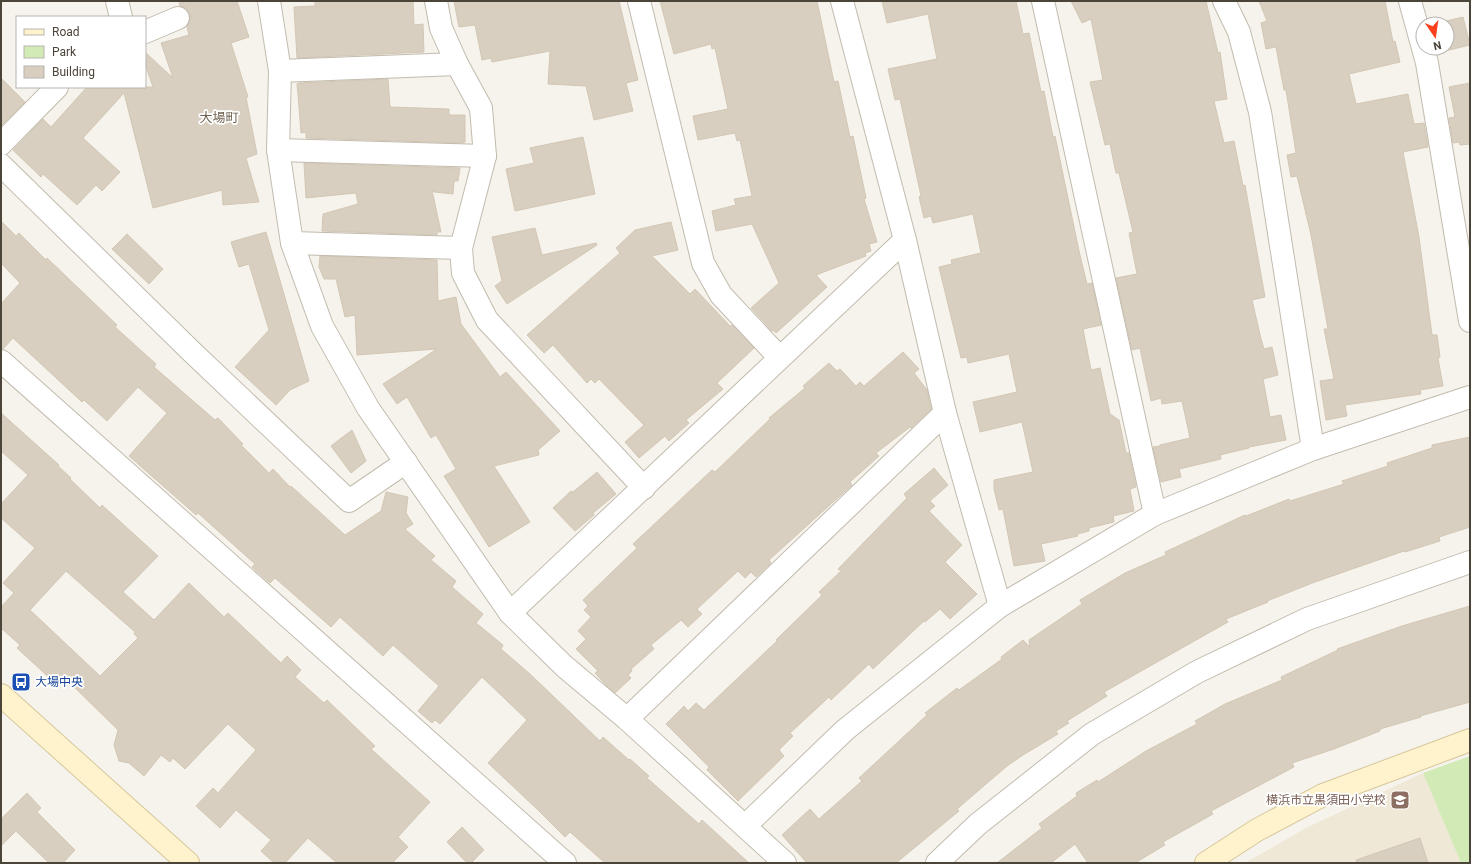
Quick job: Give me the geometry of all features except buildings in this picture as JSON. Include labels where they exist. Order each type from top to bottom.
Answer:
[{"type":"street","points":[[117,1],[121,16]]},
{"type":"street","points":[[269,1],[280,71],[278,150],[292,243],[322,326],[368,408],[510,613],[564,666],[627,719],[785,863]]},
{"type":"street","points":[[436,1],[442,28],[458,64],[481,108],[485,156],[461,248],[464,274],[487,320],[644,488]]},
{"type":"street","points":[[640,1],[703,263],[721,295],[779,357]]},
{"type":"street","points":[[842,1],[905,240],[945,413],[1000,606]]},
{"type":"street","points":[[1043,1],[1155,514]]},
{"type":"street","points":[[1224,1],[1239,32],[1260,112],[1313,449]]},
{"type":"street","points":[[1410,1],[1415,19]]},
{"type":"street","points":[[146,32],[178,18]]},
{"type":"street","points":[[1425,56],[1470,321]]},
{"type":"street","points":[[280,71],[458,64]]},
{"type":"street","points":[[1,144],[56,88]]},
{"type":"street","points":[[278,150],[485,156]]},
{"type":"street","points":[[1,165],[185,346],[349,501],[406,462]]},
{"type":"street","points":[[510,613],[644,488],[779,357],[905,240]]},
{"type":"street","points":[[292,243],[461,248]]},
{"type":"street","points":[[1,360],[565,863]]},
{"type":"street","points":[[746,826],[845,730],[1000,606],[1155,514],[1313,449],[1470,397]]},
{"type":"street","points":[[627,719],[945,413]]},
{"type":"street","points":[[937,863],[978,824],[1092,734],[1197,672],[1307,619],[1470,562]]},
{"type":"street","points":[[1,695],[188,863]]},
{"type":"street","points":[[1206,863],[1257,830],[1323,795],[1470,740]]},
{"type":"shaded area","name":"横浜市立黒須田小学校","points":[[1423,773],[1461,863],[1245,863],[1306,828]]},
{"type":"green space","points":[[1470,756],[1470,863],[1461,863],[1423,773]]},
{"type":"place","name":"大場中央","points":[[21,682]]},
{"type":"place","name":"横浜市立黒須田小学校","points":[[1400,800]]},
{"type":"district","name":"大場町","points":[[219,117]]}]
